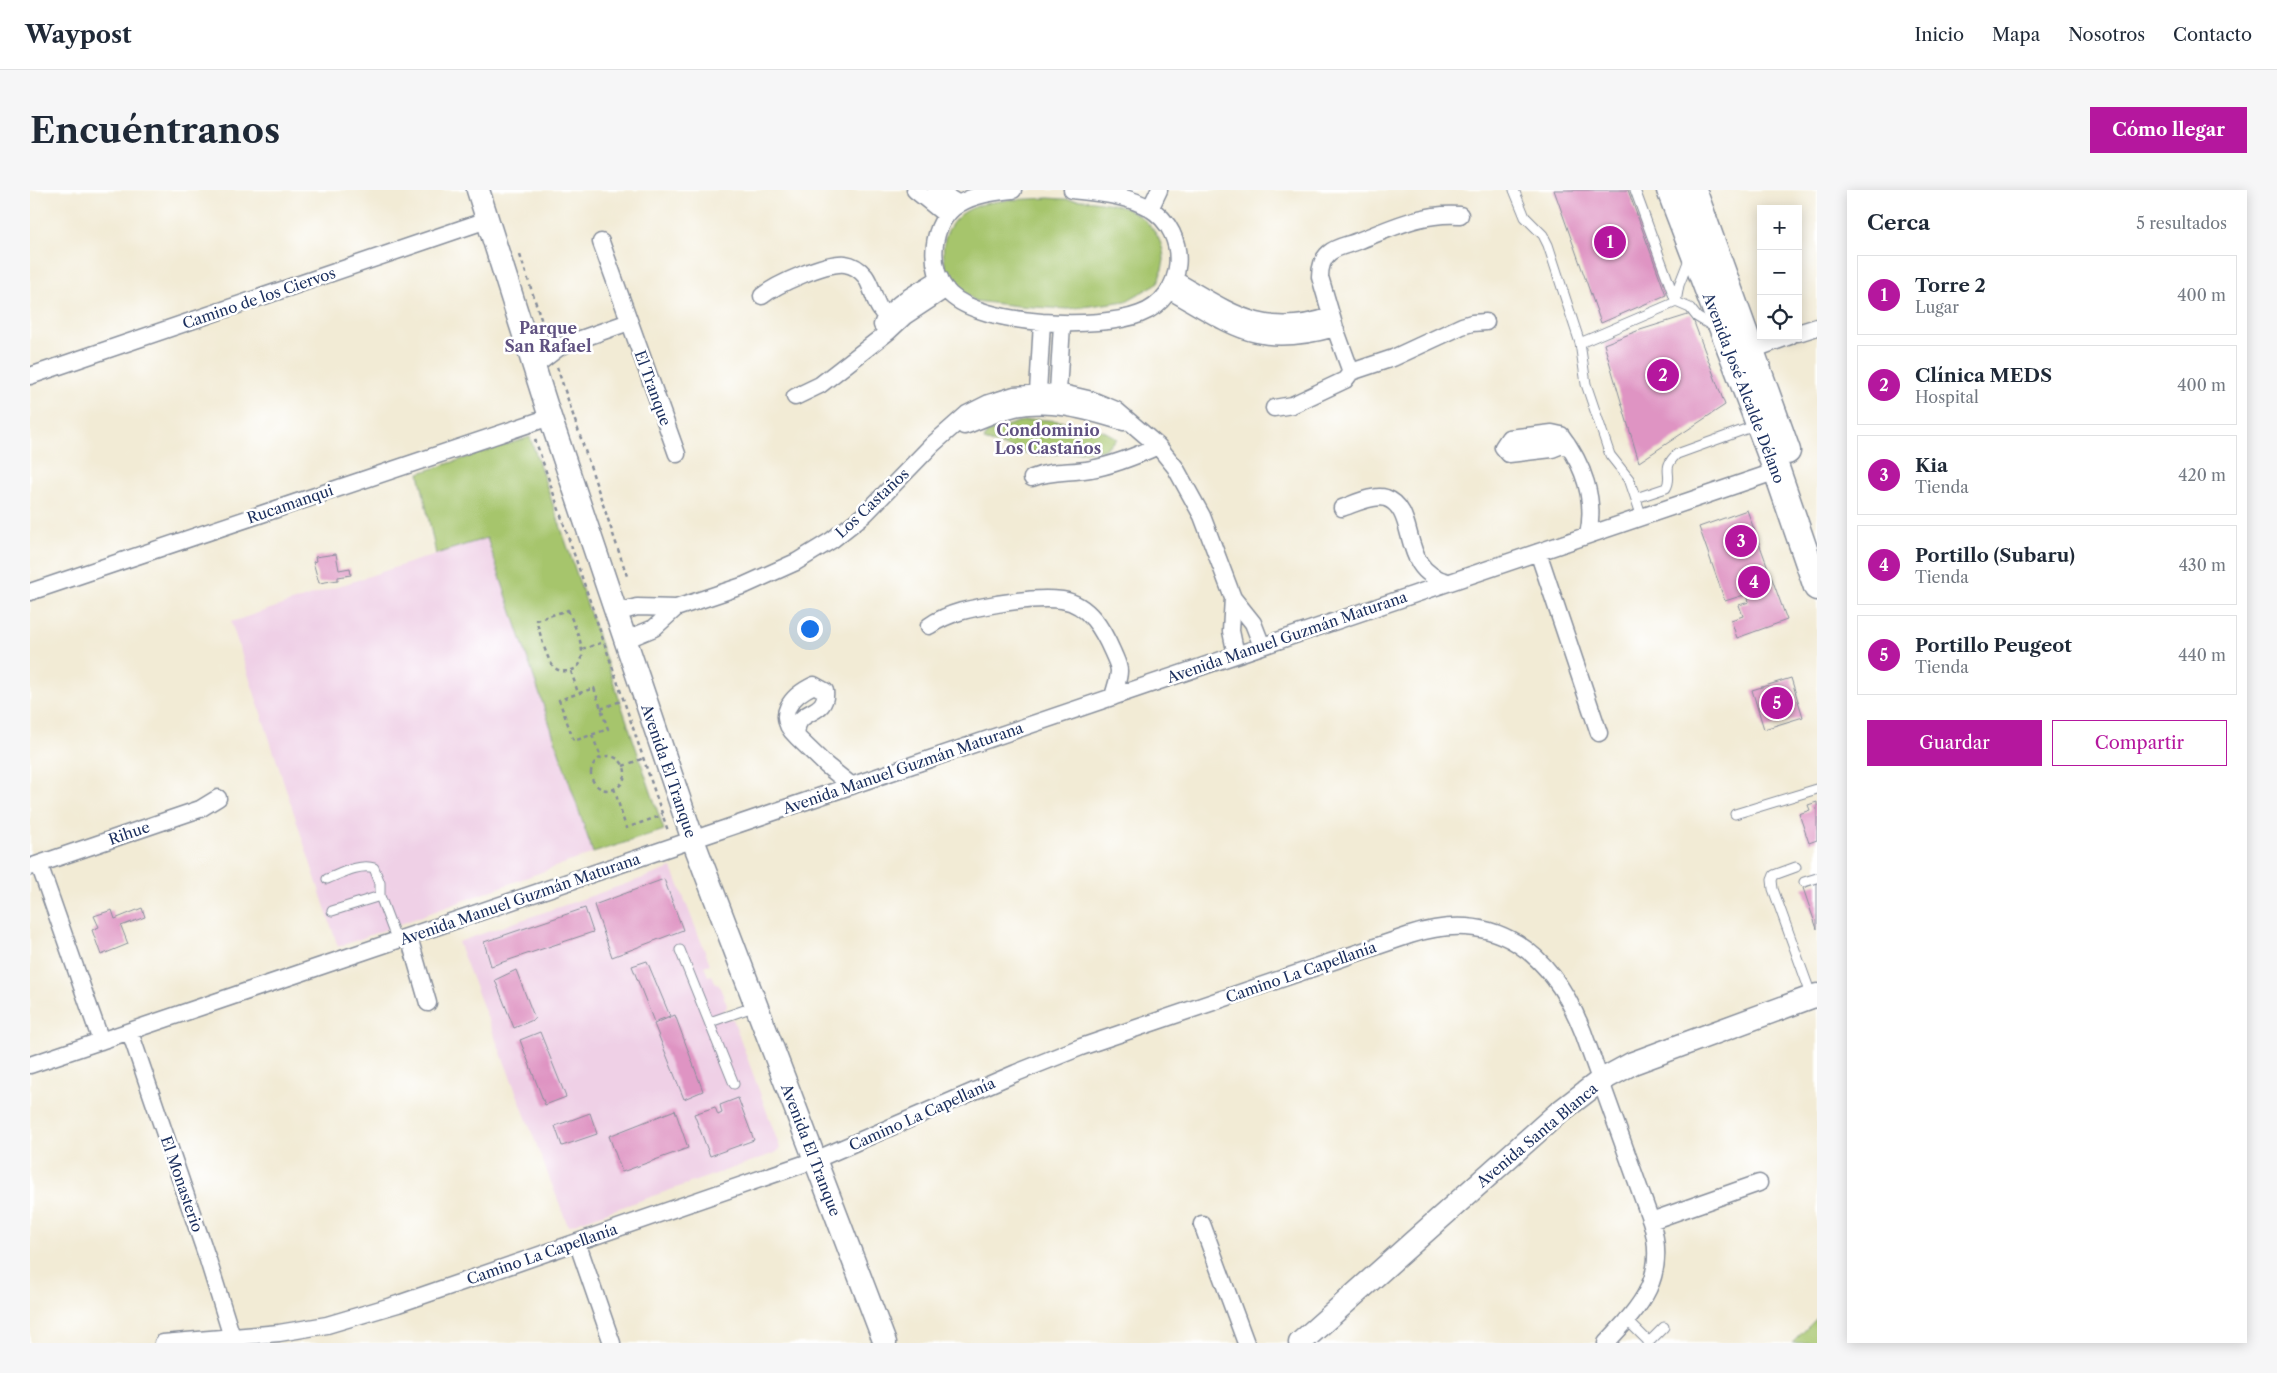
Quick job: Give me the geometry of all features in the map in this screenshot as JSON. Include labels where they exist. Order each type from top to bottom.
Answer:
[{"type":"main road","name":"Avenida El Tranque","points":[[478,190],[550,417],[616,613],[614,641],[693,840],[885,1343]]},
{"type":"main road","name":"Avenida José Alcalde Délano","points":[[1670,190],[1692,253],[1776,471],[1817,587]]},
{"type":"main road","name":"Avenida José Alcalde Délano","points":[[1693,190],[1752,350],[1817,537]]},
{"type":"main road","name":"Avenida Santa Blanca","points":[[1300,1343],[1557,1114],[1600,1081],[1650,1056],[1815,996]]},
{"type":"street","points":[[915,190],[946,215]]},
{"type":"street","points":[[936,190],[959,204]]},
{"type":"street","points":[[1013,190],[984,194],[959,204],[946,215],[940,228],[935,251],[937,271],[943,284],[957,299],[974,307],[1008,317],[1062,324],[1102,322],[1137,315],[1156,306],[1173,285],[1177,265],[1173,240],[1165,224],[1143,201],[1072,190]]},
{"type":"street","points":[[1143,201],[1159,190]]},
{"type":"street","points":[[1351,372],[1333,322],[1320,277],[1322,263],[1328,253],[1424,216],[1460,214]]},
{"type":"street","name":"Camino de los Ciervos","points":[[30,376],[487,220]]},
{"type":"street","name":"El Tranque","points":[[602,242],[677,454]]},
{"type":"street","points":[[762,296],[780,284],[837,264],[857,268],[865,276],[874,292],[880,309],[886,317],[894,319],[903,310],[943,284]]},
{"type":"street","points":[[1173,285],[1237,328],[1265,337],[1297,337],[1333,322]]},
{"type":"street","points":[[874,292],[903,310]]},
{"type":"street","points":[[795,397],[820,385],[895,327],[903,310]]},
{"type":"street","points":[[876,341],[886,317]]},
{"type":"street","points":[[534,366],[554,347],[629,322]]},
{"type":"street","points":[[1042,322],[1042,399],[1058,392],[1062,324]]},
{"type":"street","points":[[1274,408],[1292,405],[1342,382],[1348,378],[1351,372],[1393,358],[1467,324],[1486,322]]},
{"type":"street","points":[[1802,332],[1817,327]]},
{"type":"street","points":[[526,339],[554,347]]},
{"type":"street","points":[[1752,350],[1779,340]]},
{"type":"street","name":"Los Castaños","points":[[1058,392],[1106,404],[1125,416],[1158,446],[1175,468],[1202,516],[1233,598],[1253,623],[1262,646]]},
{"type":"street","name":"Los Castaños","points":[[616,613],[637,607],[676,608],[771,574],[814,551],[865,514],[933,444],[950,431],[1042,399],[1132,424]]},
{"type":"street","name":"Rucamanqui","points":[[30,592],[550,417]]},
{"type":"street","points":[[1567,442],[1581,469],[1591,501],[1588,535]]},
{"type":"street","points":[[1032,478],[1051,472],[1074,471],[1110,464],[1158,446]]},
{"type":"street","name":"Avenida Manuel Guzmán Maturana","points":[[30,1065],[1776,471]]},
{"type":"street","points":[[1342,508],[1369,499],[1386,498],[1399,507],[1417,561],[1431,577],[1448,582]]},
{"type":"street","points":[[1591,501],[1603,514],[1619,524]]},
{"type":"street","points":[[1538,552],[1599,734]]},
{"type":"street","points":[[1404,597],[1412,583],[1417,561]]},
{"type":"street","name":"Los Castaños","points":[[1233,598],[1231,632],[1236,655]]},
{"type":"street","points":[[929,626],[942,617],[972,608],[1010,602],[1063,600],[1076,605],[1091,615],[1103,630],[1120,670],[1113,697]]},
{"type":"street","name":"Los Castaños","points":[[614,641],[654,628],[676,608]]},
{"type":"street","points":[[1120,670],[1143,686]]},
{"type":"street","points":[[797,737],[826,765],[852,786]]},
{"type":"street","points":[[826,765],[827,794]]},
{"type":"street","name":"Rihue","points":[[100,1041],[34,866],[200,809],[218,798]]},
{"type":"street","name":"Camino La Capellanía","points":[[164,1343],[232,1338],[298,1330],[364,1315],[815,1160],[1016,1072],[1081,1047],[1410,935],[1442,926],[1468,926],[1494,932],[1517,943],[1539,960],[1554,978],[1570,1002],[1583,1032],[1651,1221],[1656,1244],[1656,1268],[1645,1297],[1606,1343]]},
{"type":"street","points":[[402,939],[428,1003]]},
{"type":"street","name":"El Monasterio","points":[[130,1032],[208,1260],[232,1338]]},
{"type":"street","points":[[1651,1221],[1759,1183]]},
{"type":"street","points":[[1202,1224],[1246,1343]]},
{"type":"street","points":[[577,1242],[612,1343]]},
{"type":"lane","points":[[1514,190],[1525,217],[1543,235],[1548,245],[1580,343],[1586,384],[1610,455],[1630,479],[1642,516]]},
{"type":"lane","points":[[1635,190],[1676,302]]},
{"type":"lane","points":[[1676,302],[1679,285],[1692,253]]},
{"type":"lane","points":[[1580,343],[1676,302],[1690,308],[1697,317],[1722,332]]},
{"type":"lane","points":[[1636,498],[1666,488],[1668,484],[1667,468],[1671,459],[1677,454],[1758,424]]},
{"type":"lane","points":[[1735,814],[1817,789]]},
{"type":"lane","points":[[327,879],[369,866],[374,868],[380,884],[380,896],[402,939]]},
{"type":"lane","points":[[1796,867],[1774,875],[1772,880],[1773,889],[1815,996]]},
{"type":"lane","points":[[1804,882],[1817,878]]},
{"type":"lane","points":[[332,911],[380,896]]},
{"type":"lane","points":[[680,950],[734,1084]]},
{"type":"lane","points":[[710,1022],[756,1006]]},
{"type":"lane","points":[[1627,1320],[1649,1343],[1664,1326]]},
{"type":"path","points":[[518,252],[554,347],[628,579]]},
{"type":"path","points":[[568,610],[582,649],[580,665],[571,671],[563,672],[554,668],[536,620],[568,610]]},
{"type":"path","points":[[582,649],[614,641]]},
{"type":"path","points":[[571,671],[578,693]]},
{"type":"path","points":[[594,688],[601,709],[608,729],[574,741],[559,700],[594,688]]},
{"type":"path","points":[[601,709],[624,700]]},
{"type":"path","points":[[592,735],[601,758]]},
{"type":"path","points":[[611,756],[623,766],[624,777],[619,786],[603,789],[594,782],[591,771],[601,758],[611,756]]},
{"type":"path","points":[[623,766],[644,758]]},
{"type":"path","points":[[614,788],[626,828],[663,815]]},
{"type":"shaded area","points":[[487,537],[593,853],[338,947],[231,622]]},
{"type":"shaded area","points":[[672,868],[710,964],[704,966],[708,976],[712,975],[716,984],[718,983],[727,1005],[726,1009],[722,1010],[726,1019],[733,1019],[780,1148],[777,1152],[764,1157],[568,1226],[458,942]]},
{"type":"green space","points":[[1048,198],[1092,201],[1120,206],[1144,220],[1156,234],[1163,252],[1164,263],[1158,283],[1126,301],[1068,309],[975,301],[947,278],[944,243],[950,227],[959,216],[971,208],[986,204],[1001,201]]},
{"type":"green space","points":[[1038,419],[1089,426],[1108,433],[1117,439],[1103,450],[1036,456],[984,440],[987,432],[1018,422]]},
{"type":"green space","points":[[530,437],[664,830],[593,853],[487,538],[436,554],[419,473]]},
{"type":"green space","points":[[1817,1318],[1817,1343],[1792,1343]]},
{"type":"building","points":[[1554,190],[1628,190],[1666,295],[1601,323]]},
{"type":"building","points":[[1691,314],[1725,405],[1639,462],[1604,344],[1637,331]]},
{"type":"building","points":[[1747,510],[1787,620],[1737,638],[1731,620],[1743,616],[1739,605],[1749,602],[1747,594],[1725,601],[1699,527]]},
{"type":"building","points":[[336,554],[339,570],[350,568],[351,575],[338,577],[338,580],[319,583],[313,562],[316,561],[315,557]]},
{"type":"building","points":[[1791,678],[1803,717],[1764,729],[1752,690]]},
{"type":"building","points":[[1817,802],[1817,840],[1809,843],[1799,814],[1810,810],[1808,805]]},
{"type":"building","points":[[664,879],[683,930],[612,957],[594,905]]},
{"type":"building","points":[[1817,883],[1817,929],[1803,888]]},
{"type":"building","points":[[142,908],[145,917],[121,926],[128,944],[101,955],[92,930],[99,927],[94,916],[112,910],[115,919]]},
{"type":"building","points":[[585,908],[593,932],[491,966],[484,942]]},
{"type":"building","points":[[647,961],[670,1016],[654,1022],[632,966]]},
{"type":"building","points":[[516,970],[535,1019],[514,1028],[495,980]]},
{"type":"building","points":[[675,1015],[703,1091],[684,1099],[654,1024]]},
{"type":"building","points":[[540,1032],[566,1097],[545,1105],[520,1040]]},
{"type":"building","points":[[738,1098],[754,1140],[710,1156],[694,1114],[715,1107],[718,1115],[722,1113],[720,1105]]},
{"type":"building","points":[[675,1110],[688,1148],[622,1172],[609,1136]]},
{"type":"building","points":[[590,1113],[597,1134],[562,1146],[555,1126]]},
{"type":"place","name":"Torre 2","points":[[1610,242]]},
{"type":"place","name":"Clínica MEDS","points":[[1663,375]]},
{"type":"place","name":"Kia","points":[[1741,541]]},
{"type":"place","name":"Portillo (Subaru)","points":[[1754,582]]},
{"type":"place","name":"Portillo Peugeot","points":[[1777,703]]},
{"type":"district","name":"Parque San Rafael","points":[[548,337]]},
{"type":"district","name":"Condominio Los Castaños","points":[[1048,439]]}]
